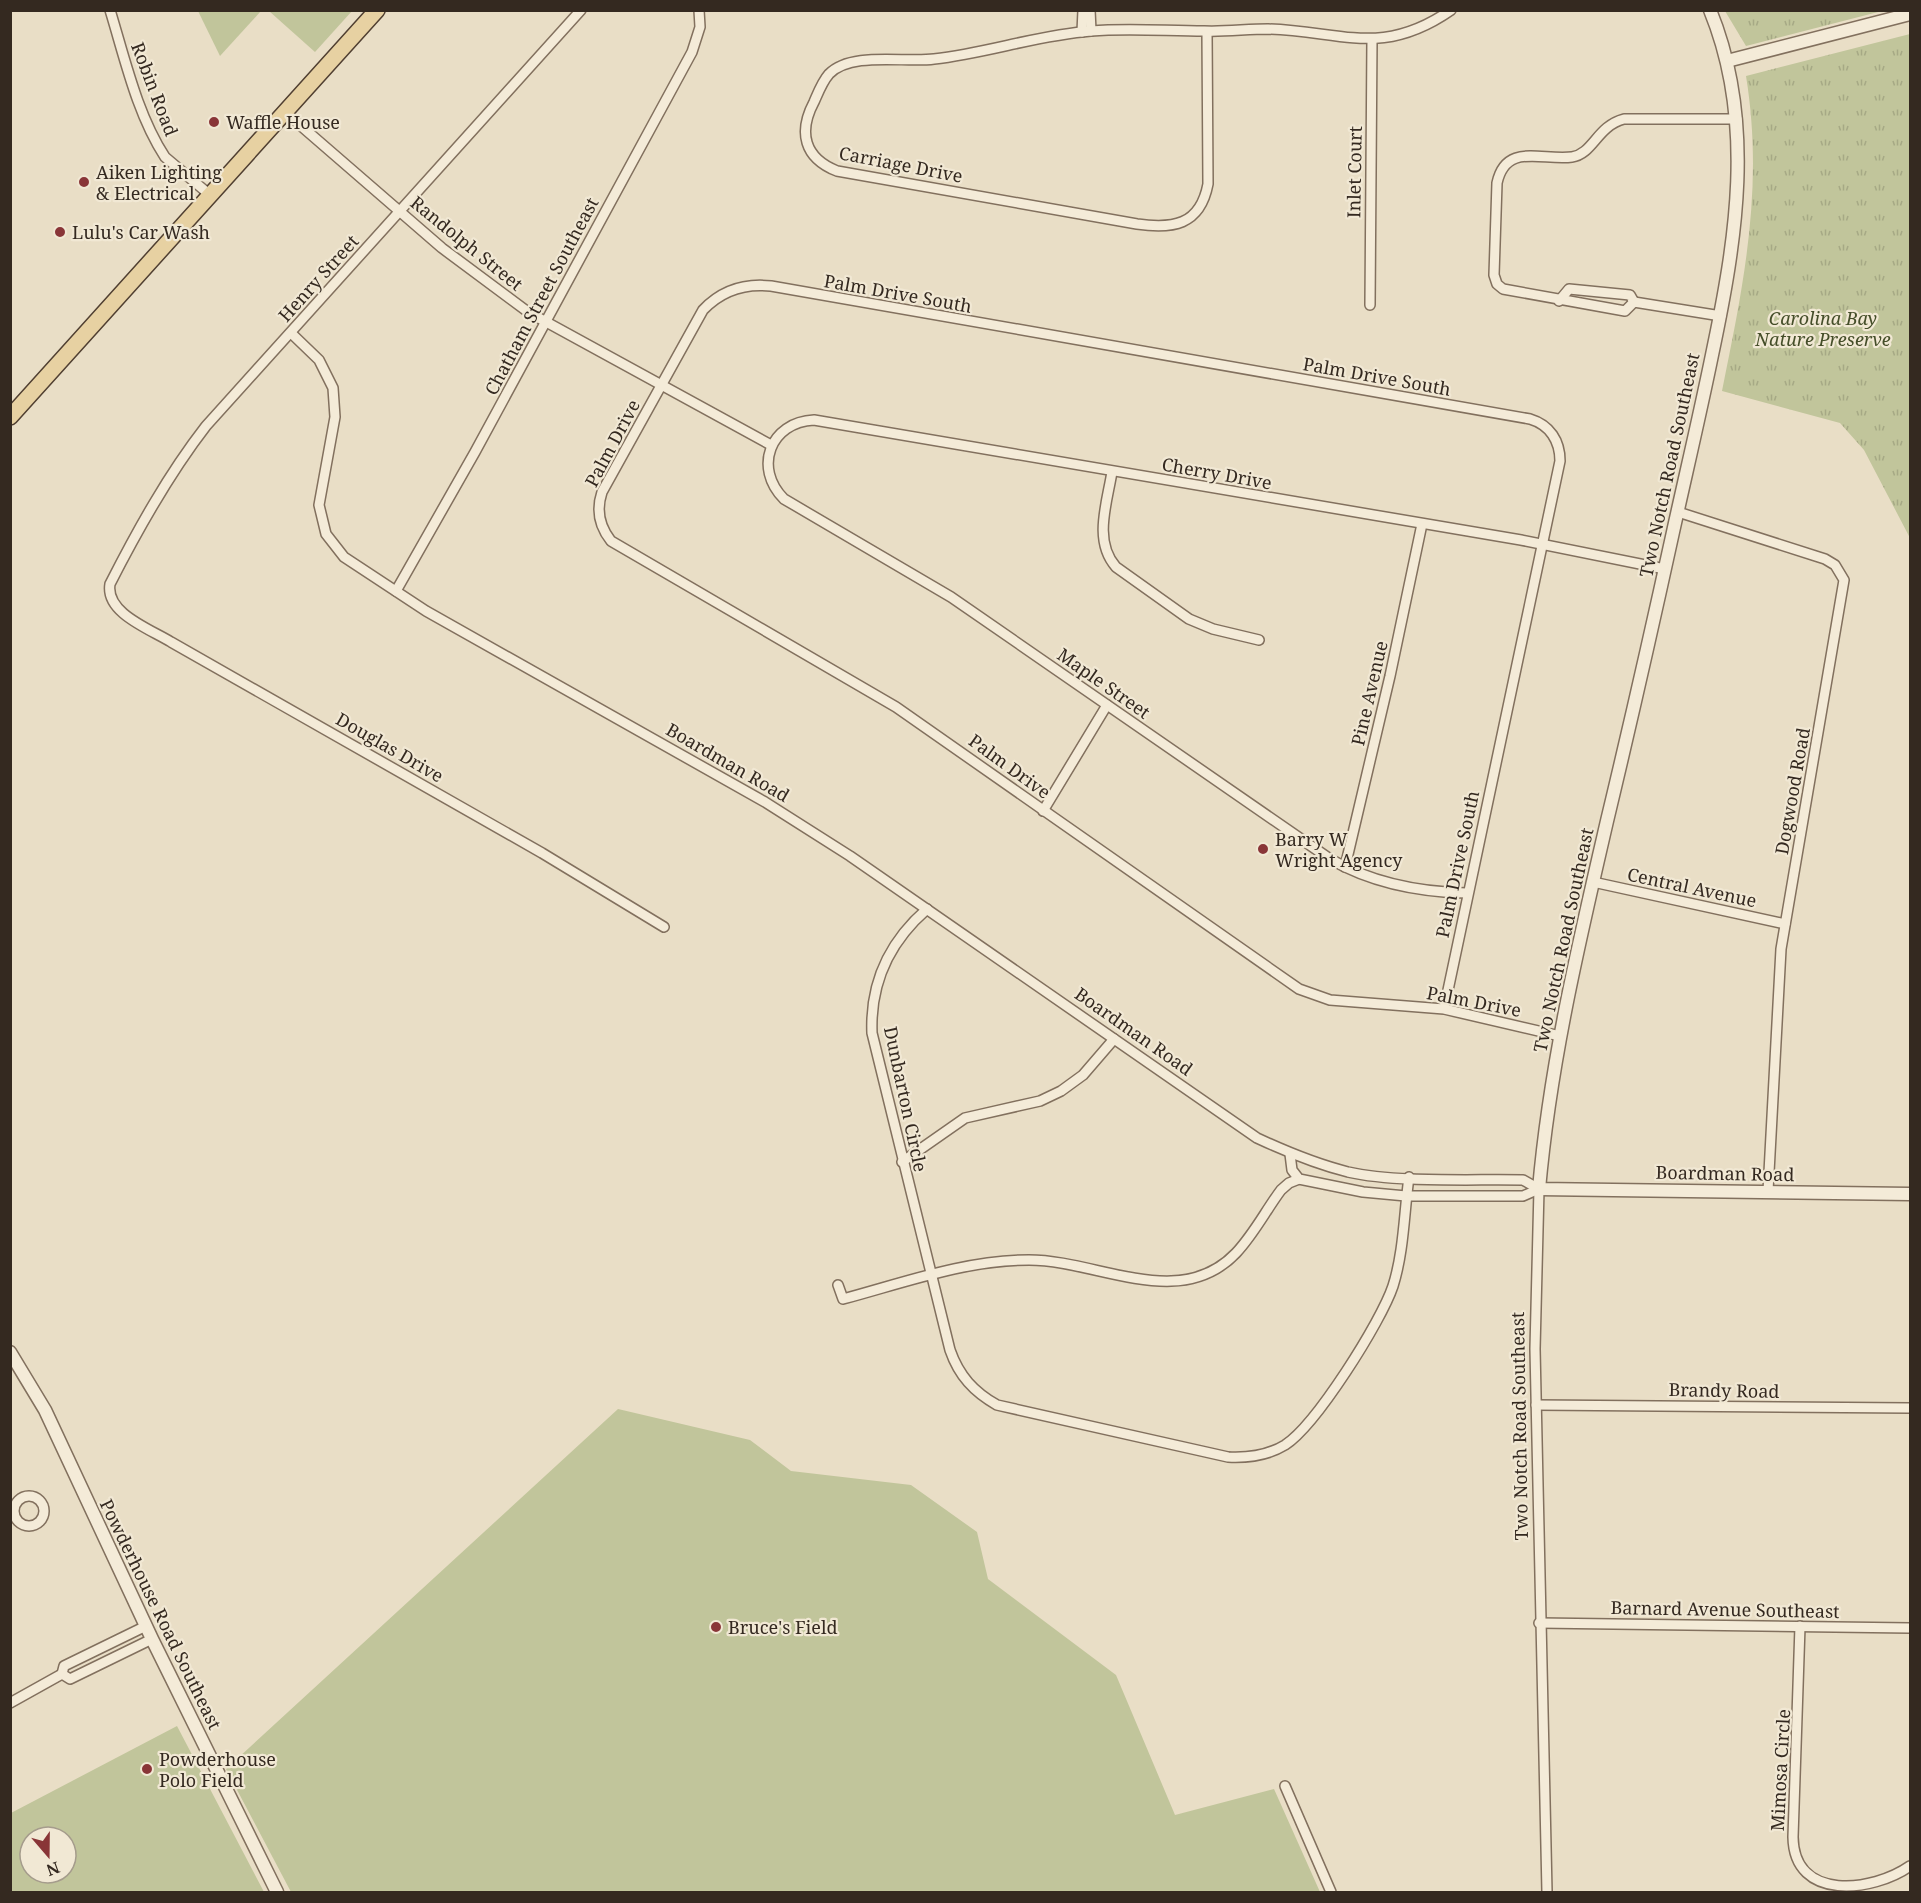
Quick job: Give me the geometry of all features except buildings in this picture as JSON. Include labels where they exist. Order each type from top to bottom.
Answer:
[{"type":"main road","points":[[10,417],[377,10]]},
{"type":"street","name":"Robin Road","points":[[110,10],[141,107],[160,149],[165,157],[210,195]]},
{"type":"street","name":"Henry Street","points":[[109,589],[149,512],[192,444],[581,10]]},
{"type":"street","name":"Chatham Street Southeast","points":[[396,591],[546,322],[692,52],[700,27],[699,10]]},
{"type":"street","points":[[1083,10],[1087,31]]},
{"type":"street","points":[[1087,31],[1089,10]]},
{"type":"street","name":"Carriage Drive","points":[[1207,32],[1208,184],[1200,207],[1189,218],[1176,225],[1161,227],[1137,224],[837,171],[818,159],[809,147],[805,132],[806,117],[826,79],[840,66],[861,61],[934,59],[1087,31],[1289,30],[1344,39],[1372,39],[1422,28],[1451,10]]},
{"type":"street","name":"Two Notch Road Southeast","points":[[1546,1893],[1536,1405],[1539,1188],[1546,1121],[1560,1036],[1720,316],[1737,198],[1737,119],[1727,61],[1710,10]]},
{"type":"street","points":[[1727,61],[1911,14]]},
{"type":"street","name":"Inlet Court","points":[[1370,304],[1372,39]]},
{"type":"street","name":"Randolph Street","points":[[285,112],[470,270],[546,322],[771,445]]},
{"type":"street","points":[[1634,303],[1625,311],[1559,301],[1503,289],[1497,284],[1494,275],[1497,183],[1500,170],[1518,156],[1573,157],[1584,153],[1602,130],[1624,119],[1737,119]]},
{"type":"street","name":"Palm Drive South","points":[[661,386],[699,315],[709,303],[734,289],[761,285],[1530,419],[1543,425],[1553,435],[1560,454],[1544,544],[1466,893],[1444,1009]]},
{"type":"street","points":[[1559,301],[1569,289],[1579,288],[1630,295],[1634,303]]},
{"type":"street","points":[[1634,303],[1720,316]]},
{"type":"street","name":"Boardman Road","points":[[291,333],[323,365],[335,398],[332,440],[319,496],[320,515],[326,534],[344,557],[396,591],[771,806],[850,856],[1257,1138],[1290,1154],[1350,1172],[1409,1177],[1523,1180],[1539,1188],[1911,1194]]},
{"type":"street","name":"Palm Drive","points":[[661,386],[600,499],[600,522],[611,541],[896,707],[1299,989],[1330,1000],[1444,1009],[1560,1036]]},
{"type":"street","name":"Cherry Drive","points":[[771,445],[780,433],[793,424],[814,420],[1544,544],[1665,569]]},
{"type":"street","name":"Maple Street","points":[[771,445],[767,459],[768,474],[774,488],[784,499],[951,597],[1345,867],[1361,875],[1409,889],[1466,893]]},
{"type":"street","points":[[1112,472],[1103,541],[1107,556],[1116,567],[1189,619],[1213,629],[1259,640]]},
{"type":"street","name":"Dogwood Road","points":[[1678,512],[1825,559],[1835,565],[1844,580],[1785,924],[1777,1012],[1768,1191]]},
{"type":"street","name":"Pine Avenue","points":[[1345,867],[1390,676],[1422,524]]},
{"type":"street","name":"Douglas Drive","points":[[109,589],[110,599],[117,608],[171,642],[542,853],[664,927]]},
{"type":"street","points":[[1043,811],[1107,705]]},
{"type":"street","name":"Central Avenue","points":[[1593,882],[1785,924]]},
{"type":"street","name":"Dunbarton Circle","points":[[927,909],[891,950],[881,969],[872,998],[872,1033],[902,1162],[953,1360],[964,1379],[998,1406],[1228,1457],[1248,1457],[1278,1449],[1303,1430],[1372,1329],[1387,1301],[1397,1270],[1409,1177]]},
{"type":"street","points":[[902,1162],[965,1118],[1040,1101],[1061,1091],[1090,1068],[1114,1039]]},
{"type":"street","points":[[838,1285],[843,1299],[930,1275],[992,1263],[1030,1260],[1068,1263],[1157,1282],[1189,1280],[1210,1273],[1228,1260],[1244,1244],[1288,1182],[1299,1179],[1292,1170],[1290,1154]]},
{"type":"street","name":"Boardman Road","points":[[1299,1179],[1363,1192],[1406,1196],[1522,1196],[1539,1188]]},
{"type":"street","name":"Powderhouse Road Southeast","points":[[10,1352],[37,1392],[152,1639],[277,1893]]},
{"type":"street","name":"Brandy Road","points":[[1536,1405],[1911,1408]]},
{"type":"street","name":"Barnard Avenue Southeast","points":[[1539,1623],[1911,1628]]},
{"type":"street","points":[[10,1702],[62,1674],[64,1666],[146,1626]]},
{"type":"street","name":"Mimosa Circle","points":[[1800,1626],[1793,1837],[1797,1859],[1811,1877],[1819,1882],[1842,1886],[1876,1882],[1911,1866]]},
{"type":"street","points":[[62,1674],[70,1679],[152,1639]]},
{"type":"street","points":[[1285,1786],[1331,1893]]},
{"type":"green space","points":[[198,11],[261,11],[220,56]]},
{"type":"green space","points":[[269,11],[352,11],[315,52]]},
{"type":"green space","points":[[1725,11],[1882,11],[1746,46]]},
{"type":"green space","name":"Carolina Bay Nature Preserve","points":[[1910,34],[1910,538],[1864,450],[1840,423],[1722,391],[1744,273],[1752,196],[1751,117],[1746,76]]},
{"type":"green space","name":"Bruce's Field","points":[[618,1409],[750,1440],[791,1471],[911,1485],[977,1532],[988,1579],[1116,1675],[1175,1815],[1274,1789],[1320,1892],[291,1892],[226,1769]]},
{"type":"green space","name":"Powderhouse Polo Field","points":[[177,1726],[264,1892],[11,1892],[11,1813]]},
{"type":"place","name":"Waffle House","points":[[214,122]]},
{"type":"place","name":"Aiken Lighting & Electrical","points":[[84,182]]},
{"type":"place","name":"Lulu's Car Wash","points":[[60,232]]},
{"type":"place","name":"Barry W Wright Agency","points":[[1263,849]]},
{"type":"place","name":"Bruce's Field","points":[[716,1627]]},
{"type":"place","name":"Powderhouse Polo Field","points":[[147,1769]]}]
